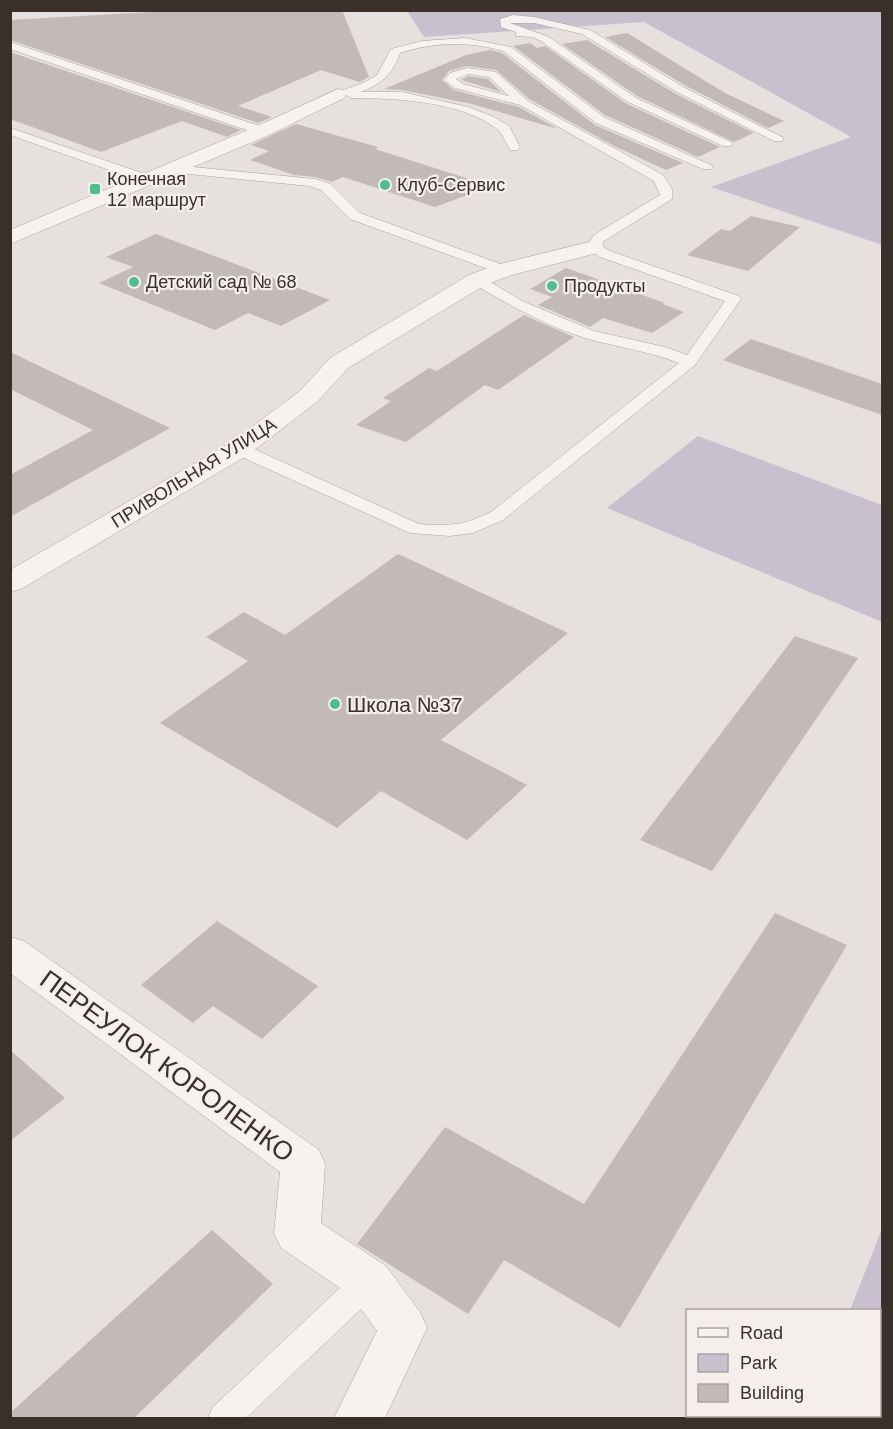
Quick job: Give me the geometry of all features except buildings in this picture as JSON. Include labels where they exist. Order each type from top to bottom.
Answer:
[{"type":"street","points":[[10,238],[262,130],[338,94]]},
{"type":"street","name":"ПРИВОЛЬНАЯ УЛИЦА","points":[[10,583],[239,449],[309,396],[339,363],[477,280],[504,270],[593,247]]},
{"type":"street","name":"ПЕРЕУЛОК КОРОЛЕНКО","points":[[10,951],[303,1164],[297,1233],[369,1281],[403,1328],[359,1419]]},
{"type":"lane","points":[[727,143],[632,100],[545,39],[505,25],[504,21],[513,18],[534,20],[586,32],[681,90],[778,138]]},
{"type":"lane","points":[[485,43],[507,34],[534,34]]},
{"type":"lane","points":[[338,94],[367,86],[385,75],[395,51],[412,45],[485,43],[507,49],[600,120],[707,166]]},
{"type":"lane","points":[[10,45],[262,130]]},
{"type":"lane","points":[[239,449],[416,529],[450,531],[473,528],[497,516],[690,362],[734,298],[605,254],[593,247],[599,238],[667,196],[666,189],[659,178],[524,103],[492,74],[467,71],[454,75],[450,80],[459,86],[524,103]]},
{"type":"lane","points":[[338,94],[402,95],[464,109],[488,118],[505,129],[514,147]]},
{"type":"lane","points":[[10,131],[147,179]]},
{"type":"lane","points":[[173,169],[310,182],[326,187],[355,216],[504,270]]},
{"type":"lane","points":[[477,280],[518,304],[589,334],[660,350],[690,362]]},
{"type":"lane","points":[[224,1419],[369,1281]]},
{"type":"green space","points":[[407,11],[882,11],[882,245],[711,187],[851,137],[644,22],[424,37]]},
{"type":"green space","points":[[698,436],[882,505],[882,622],[607,508]]},
{"type":"green space","points":[[882,1229],[882,1418],[807,1418],[881,1417],[881,1309],[850,1309]]},
{"type":"place","name":"Клуб-Сервис","points":[[385,185]]},
{"type":"place","name":"Конечная 12 маршрут","points":[[95,189]]},
{"type":"place","name":"Детский сад № 68","points":[[134,282]]},
{"type":"place","name":"Продукты","points":[[552,286]]},
{"type":"place","name":"Школа №37","points":[[335,704]]}]
